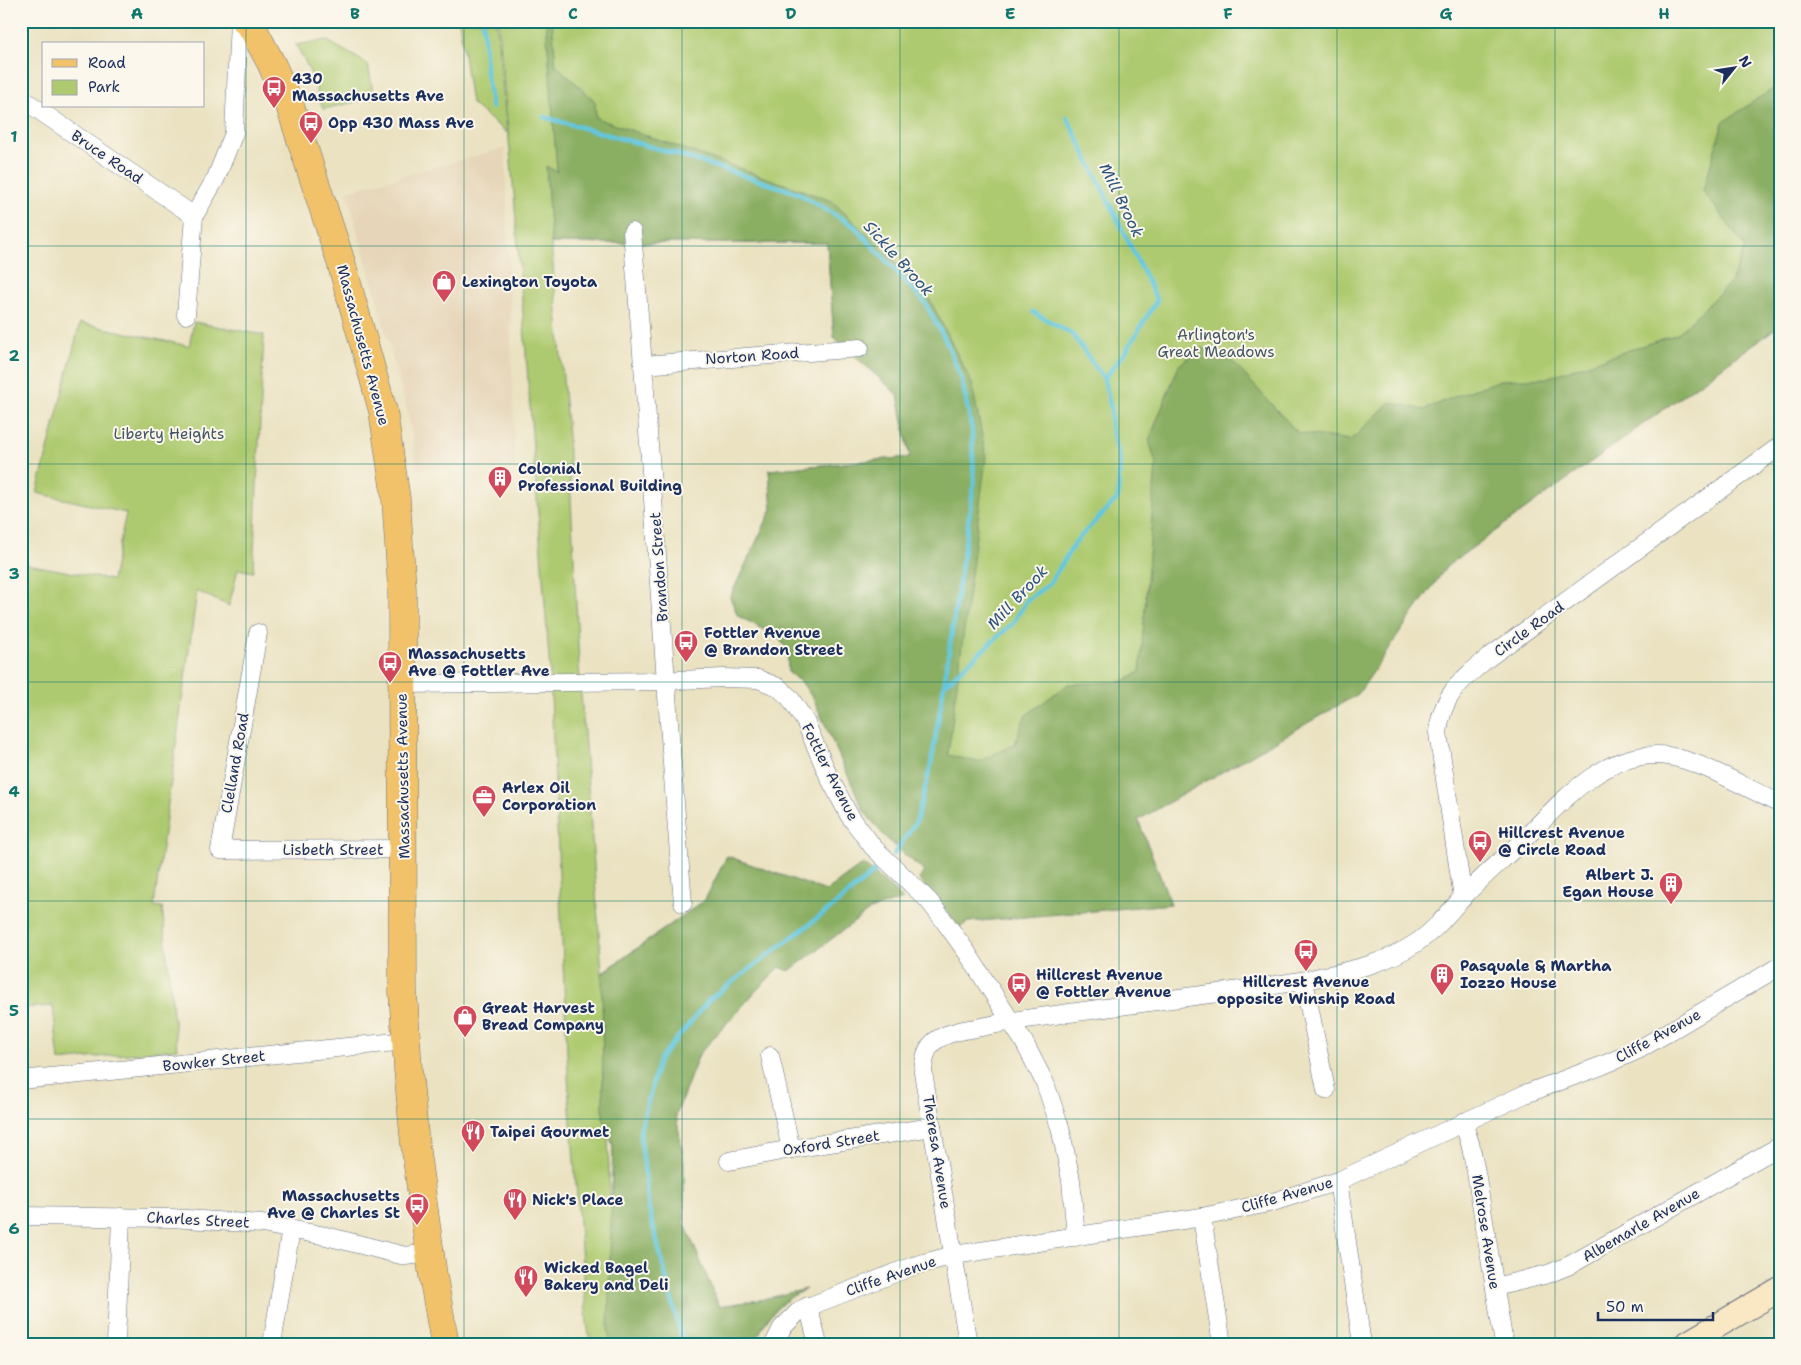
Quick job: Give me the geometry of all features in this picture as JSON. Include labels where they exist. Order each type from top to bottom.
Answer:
[{"type":"main road","name":"Massachusetts Avenue","points":[[246,21],[253,29],[271,62],[289,103],[341,262],[383,411],[396,499],[402,589],[404,992],[406,1041],[415,1145],[430,1253],[446,1344]]},
{"type":"street","points":[[186,315],[194,216],[216,178],[234,134],[239,21]]},
{"type":"street","name":"Bruce Road","points":[[21,98],[194,216]]},
{"type":"street","name":"Brandon Street","points":[[632,232],[644,364],[683,902]]},
{"type":"street","name":"Norton Road","points":[[644,364],[860,348]]},
{"type":"street","name":"Circle Road","points":[[1462,898],[1438,733],[1444,706],[1457,685],[1488,658],[1780,446]]},
{"type":"street","name":"Clelland Road","points":[[258,633],[220,850],[263,850]]},
{"type":"street","name":"Fottler Avenue","points":[[402,684],[723,678],[758,679],[778,688],[790,698],[805,721],[829,777],[849,815],[872,848],[929,901],[966,951],[1024,1042],[1045,1084],[1060,1127],[1071,1180],[1076,1236]]},
{"type":"street","name":"Theresa Avenue","points":[[968,1344],[923,1072],[927,1050],[933,1042],[953,1033],[1010,1021],[1304,981],[1365,967],[1402,952],[1432,932],[1462,898],[1574,791],[1601,771],[1627,759],[1660,755],[1689,761],[1780,804]]},
{"type":"street","name":"Lisbeth Street","points":[[263,850],[404,849]]},
{"type":"street","name":"Cliffe Avenue","points":[[774,1344],[782,1328],[800,1310],[912,1266],[954,1255],[1202,1217],[1273,1202],[1338,1181],[1526,1094],[1638,1050],[1780,966]]},
{"type":"street","points":[[1304,981],[1326,1090]]},
{"type":"street","name":"Bowker Street","points":[[21,1080],[406,1041]]},
{"type":"street","points":[[770,1056],[791,1149]]},
{"type":"street","name":"Melrose Avenue","points":[[1463,1122],[1473,1157],[1504,1344]]},
{"type":"street","name":"Oxford Street","points":[[729,1162],[791,1149],[932,1127]]},
{"type":"street","name":"Albemarle Avenue","points":[[1495,1286],[1548,1274],[1570,1265],[1778,1150]]},
{"type":"street","points":[[1338,1181],[1362,1344]]},
{"type":"street","name":"Charles Street","points":[[21,1216],[171,1218],[262,1224],[377,1248],[405,1256],[430,1253]]},
{"type":"street","points":[[116,1344],[121,1217]]},
{"type":"street","points":[[1202,1217],[1222,1344]]},
{"type":"street","points":[[272,1344],[291,1229]]},
{"type":"street","points":[[1686,1344],[1780,1289]]},
{"type":"street","points":[[808,1306],[818,1344]]},
{"type":"shaded area","name":"Lexington Toyota","points":[[505,148],[515,466],[417,469],[408,414],[347,191]]},
{"type":"green space","points":[[459,21],[496,21],[507,133],[471,103]]},
{"type":"green space","name":"Arlington's Great Meadows","points":[[498,21],[1780,21],[1780,325],[1447,566],[1358,694],[1138,820],[1171,904],[968,922],[960,927],[919,879],[925,872],[886,838],[864,811],[814,700],[803,684],[788,672],[788,650],[777,636],[738,616],[730,597],[772,509],[769,470],[910,457],[898,395],[834,337],[827,243],[551,243],[568,436],[579,666],[602,973],[705,900],[727,856],[826,891],[863,864],[903,899],[870,910],[789,971],[780,967],[699,1054],[676,1115],[684,1162],[684,1222],[719,1306],[760,1300],[806,1289],[781,1304],[774,1311],[763,1326],[755,1344],[591,1344],[587,1324],[569,1097],[550,672],[514,194]],"holes":[[[608,1133],[613,1145],[611,1209]]]},
{"type":"green space","points":[[546,21],[552,21],[556,65],[595,101],[596,118],[832,201],[925,290],[972,384],[986,457],[948,755],[978,762],[1015,744],[1025,716],[1068,684],[1122,682],[1140,672],[1156,464],[1149,440],[1179,365],[1202,348],[1230,359],[1298,433],[1351,440],[1390,402],[1424,410],[1500,380],[1546,378],[1677,334],[1732,281],[1745,247],[1703,191],[1723,122],[1780,84],[1780,325],[1447,566],[1358,694],[1138,820],[1171,904],[968,922],[960,927],[919,879],[925,872],[886,838],[864,811],[814,700],[803,684],[788,672],[788,650],[777,636],[738,616],[730,597],[772,509],[769,470],[910,457],[898,395],[834,337],[827,243],[551,243],[546,166],[557,172]]},
{"type":"green space","points":[[326,40],[368,64],[374,98],[323,109],[308,67],[296,45]]},
{"type":"green space","name":"Liberty Heights","points":[[194,322],[264,335],[253,572],[238,569],[229,606],[197,591],[154,906],[162,907],[177,1049],[59,1061],[53,1006],[21,1008],[21,566],[22,563],[112,580],[126,513],[37,493],[80,323],[189,346]]},
{"type":"green space","points":[[727,856],[826,891],[863,864],[903,899],[870,910],[789,971],[780,967],[699,1054],[676,1115],[684,1162],[684,1222],[719,1306],[760,1300],[806,1289],[781,1304],[774,1311],[763,1326],[755,1344],[611,1344],[608,1329],[613,1145],[603,1117],[602,974],[705,900]]},
{"type":"waterway","name":"Sickle Brook","points":[[483,21],[486,72],[492,108]]},
{"type":"waterway","name":"Sickle Brook","points":[[544,117],[673,153],[798,193],[854,226],[924,301],[945,339],[962,380],[972,430],[974,483],[944,685]]},
{"type":"waterway","name":"Mill Brook","points":[[894,854],[916,822],[931,765],[944,685],[1013,623],[1027,600],[1049,584],[1077,540],[1118,498],[1120,459],[1111,427],[1111,408],[1104,379],[1126,351],[1157,300],[1067,117]]},
{"type":"waterway","points":[[1033,312],[1072,334],[1104,379]]},
{"type":"waterway","points":[[683,1344],[649,1210],[640,1131],[659,1060],[710,999],[835,905],[875,871]]},
{"type":"place","name":"430 Massachusetts Ave","points":[[274,109]]},
{"type":"place","name":"Opp 430 Mass Ave","points":[[311,144]]},
{"type":"place","name":"Lexington Toyota","points":[[444,303]]},
{"type":"place","name":"Colonial Professional Building","points":[[500,499]]},
{"type":"place","name":"Fottler Avenue @ Brandon Street","points":[[686,663]]},
{"type":"place","name":"Massachusetts Ave @ Fottler Ave","points":[[390,684]]},
{"type":"place","name":"Arlex Oil Corporation","points":[[484,818]]},
{"type":"place","name":"Hillcrest Avenue @ Circle Road","points":[[1480,863]]},
{"type":"place","name":"Albert J. Egan House","points":[[1671,905]]},
{"type":"place","name":"Hillcrest Avenue opposite Winship Road","points":[[1306,972]]},
{"type":"place","name":"Pasquale & Martha Iozzo House","points":[[1442,996]]},
{"type":"place","name":"Hillcrest Avenue @ Fottler Avenue","points":[[1019,1005]]},
{"type":"place","name":"Great Harvest Bread Company","points":[[465,1038]]},
{"type":"place","name":"Taipei Gourmet","points":[[473,1153]]},
{"type":"place","name":"Nick's Place","points":[[515,1221]]},
{"type":"place","name":"Massachusetts Ave @ Charles St","points":[[417,1226]]},
{"type":"place","name":"Wicked Bagel Bakery and Deli","points":[[526,1298]]}]
